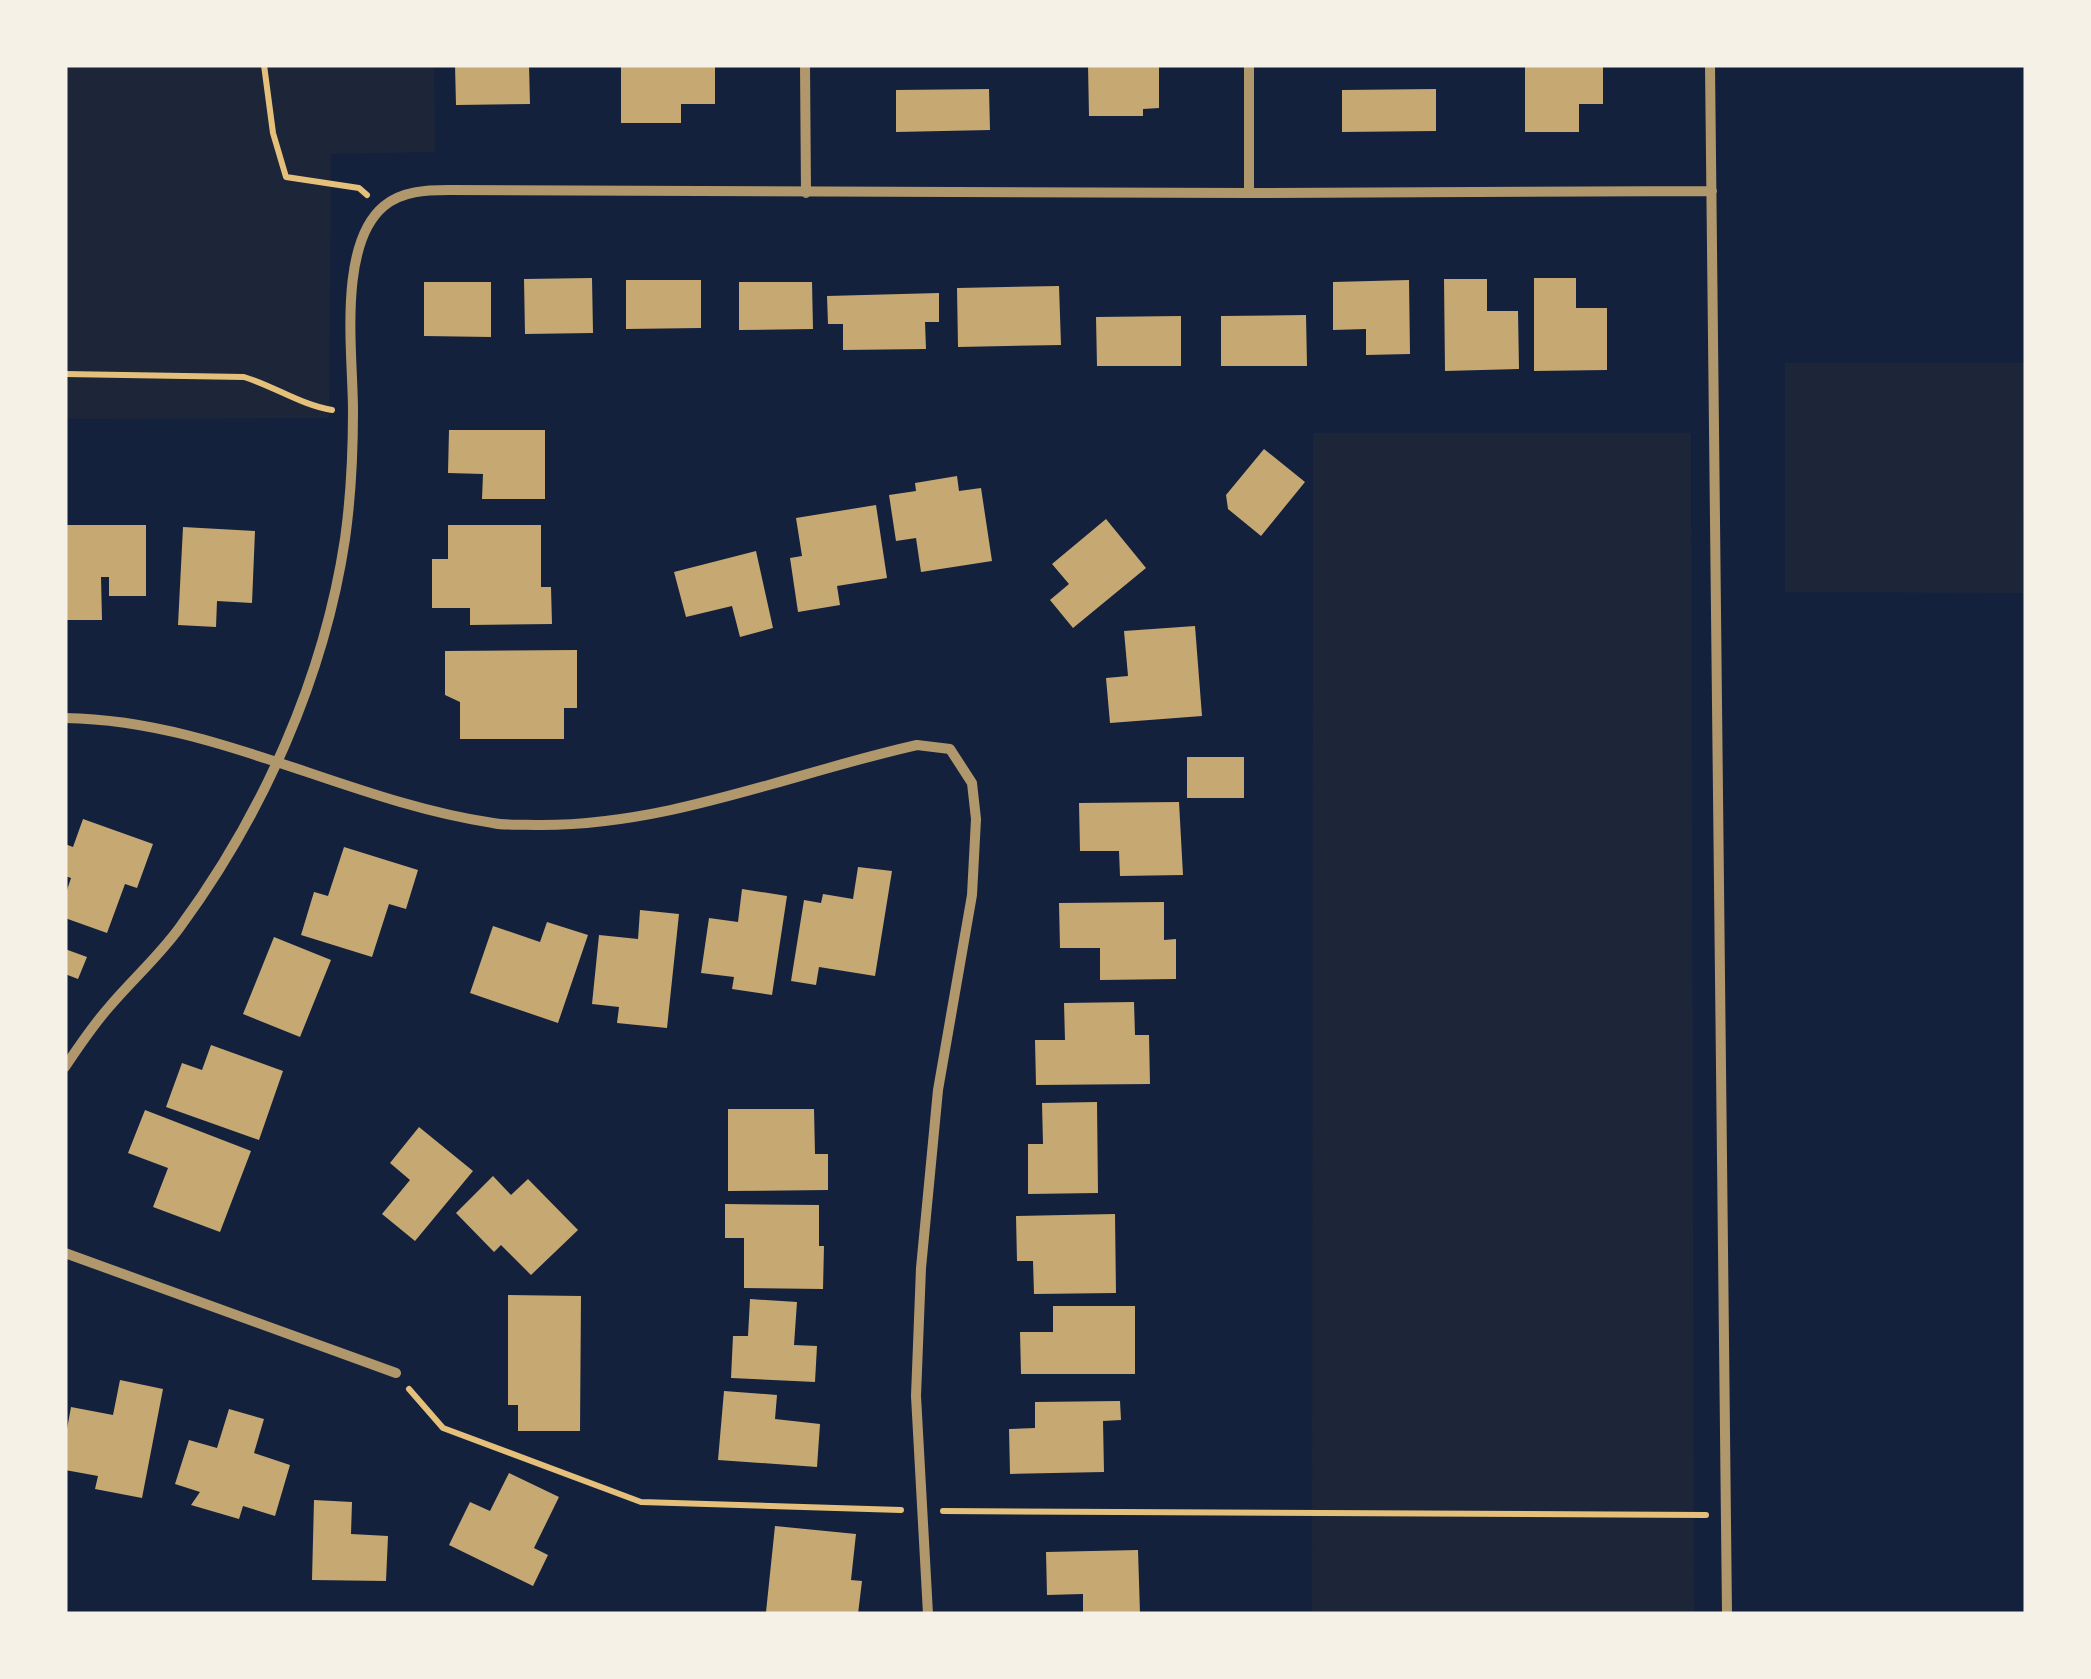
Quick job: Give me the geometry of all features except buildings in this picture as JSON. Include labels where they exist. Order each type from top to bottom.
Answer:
[{"type":"street","points":[[806,65],[806,192]]},
{"type":"street","points":[[1249,65],[1249,193]]},
{"type":"street","points":[[1710,65],[1727,1614]]},
{"type":"street","points":[[65,1067],[107,1008],[178,929],[240,838],[312,676],[344,542],[352,482],[352,293],[363,234],[382,207],[404,194],[438,190],[1712,191]]},
{"type":"street","points":[[65,718],[89,718],[186,734],[277,760],[370,796],[495,824],[580,825],[642,816],[917,745],[950,749],[972,783],[976,819],[972,895],[938,1090],[921,1268],[916,1396],[928,1614]]},
{"type":"street","points":[[65,1253],[396,1373]]},
{"type":"path","points":[[264,65],[273,133],[286,177],[359,188],[382,207]]},
{"type":"path","points":[[65,374],[244,377],[272,385],[315,407],[353,411]]},
{"type":"path","points":[[396,1373],[443,1428],[641,1502],[920,1511],[1726,1515]]},
{"type":"shaded area","points":[[65,65],[434,65],[435,152],[331,154],[329,418],[65,419]]},
{"type":"shaded area","points":[[1785,363],[2024,363],[2023,593],[1785,592]]},
{"type":"shaded area","points":[[1313,433],[1691,433],[1694,1614],[1312,1614]]}]
